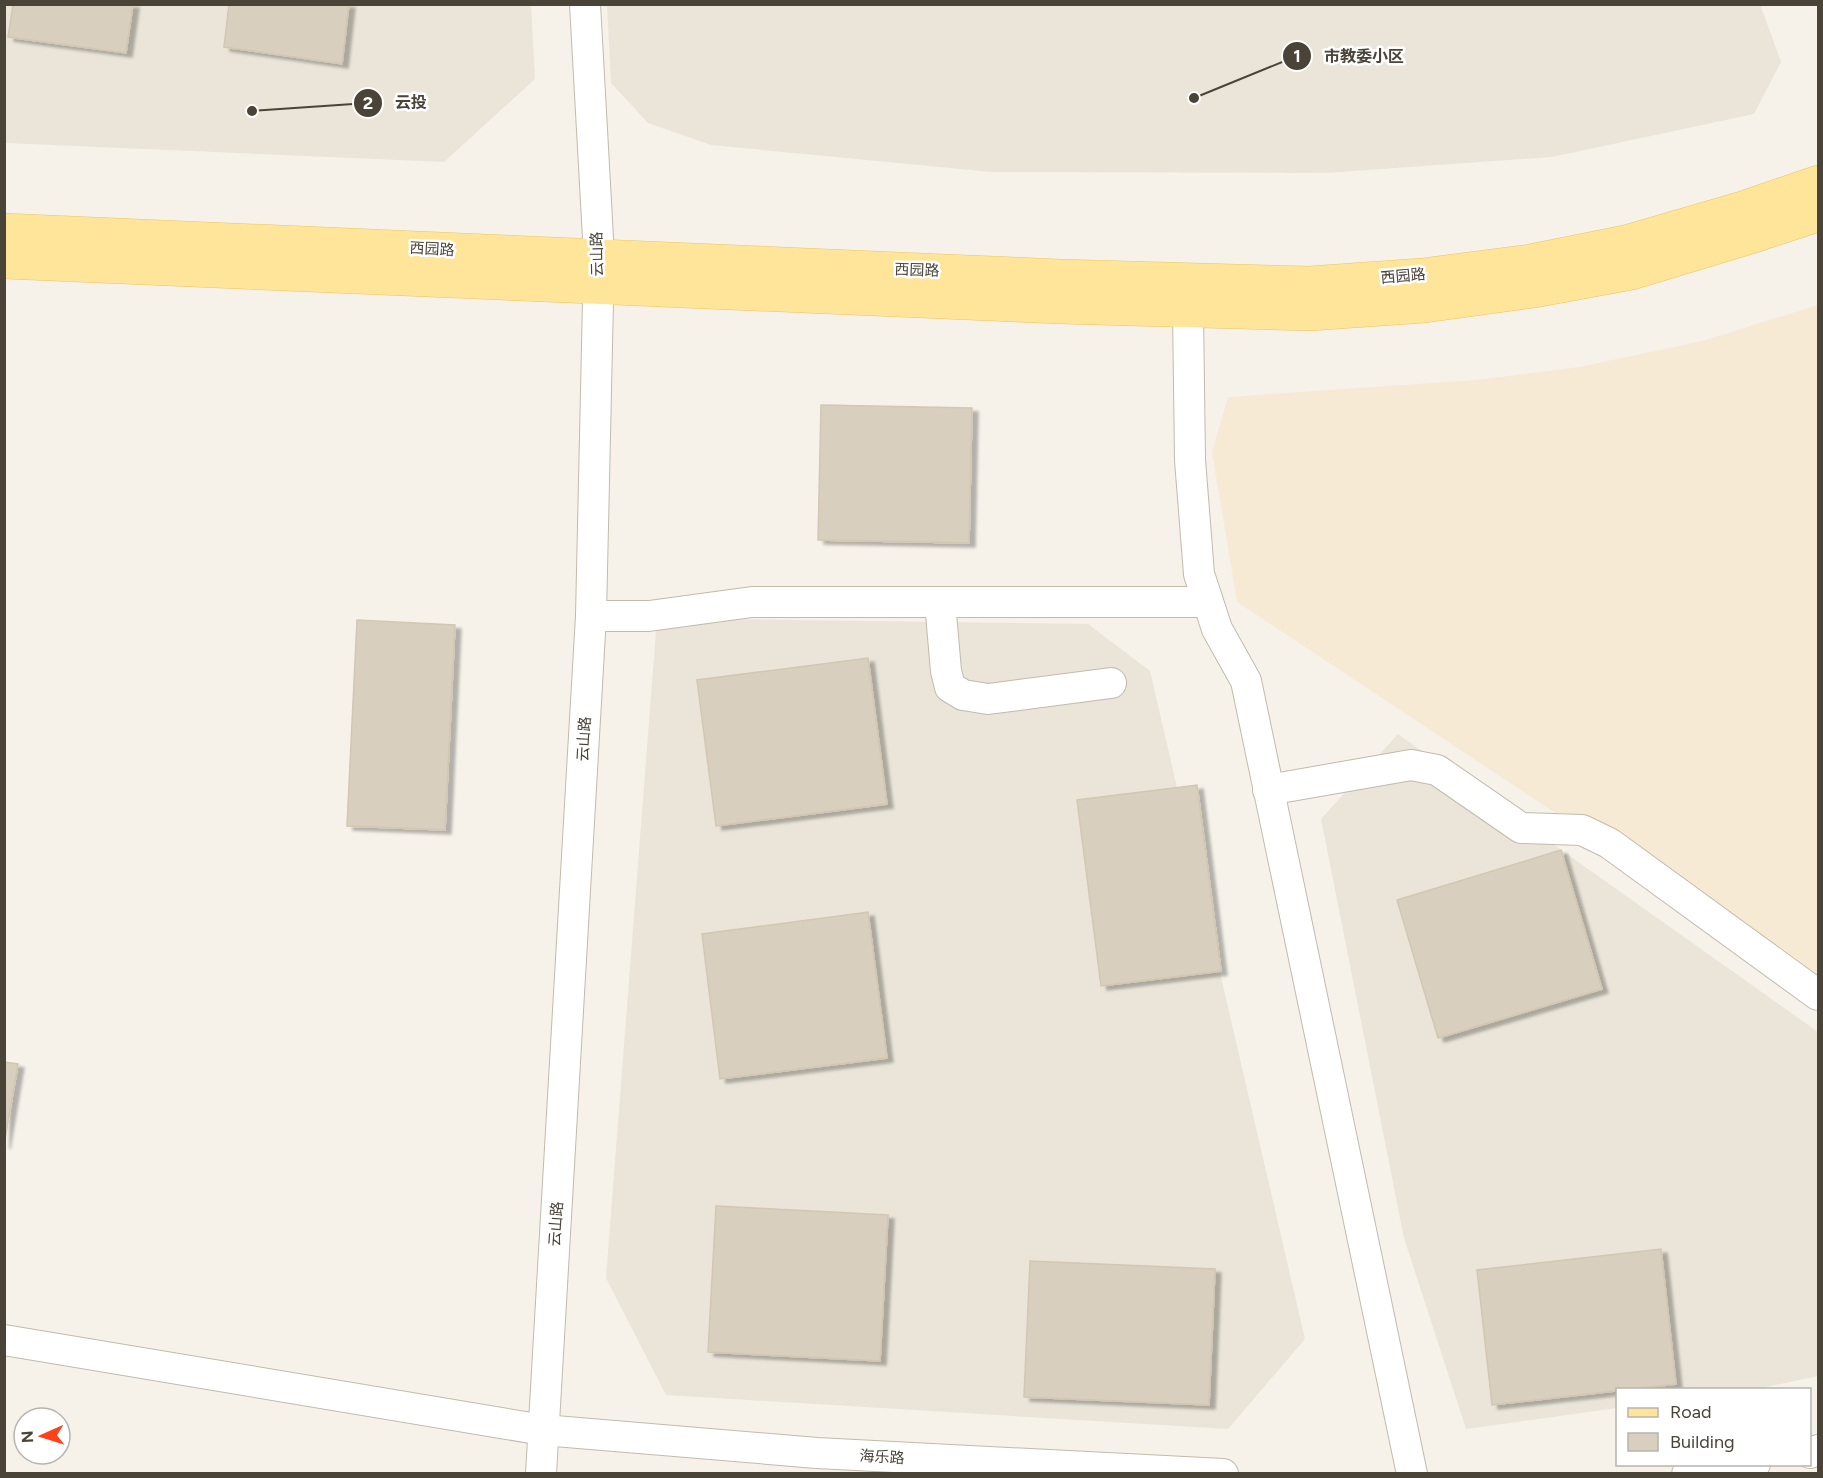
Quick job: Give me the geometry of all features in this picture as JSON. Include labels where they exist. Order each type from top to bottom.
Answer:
[{"type":"main road","name":"西园路","points":[[4,261],[598,272],[1073,276],[1309,283],[1422,274],[1530,261],[1625,242],[1742,208],[1818,182]]},
{"type":"main road","name":"西园路","points":[[4,230],[1188,311],[1310,314],[1425,306],[1534,291],[1632,273],[1818,215]]},
{"type":"street","name":"云山路","points":[[541,1473],[591,616],[598,272],[585,4]]},
{"type":"street","points":[[1188,311],[1191,471],[1199,574],[1217,629],[1246,681],[1412,1473]]},
{"type":"street","points":[[591,616],[649,616],[752,602],[1208,602]]},
{"type":"street","points":[[940,602],[946,671],[950,687],[963,694],[988,699],[1111,683]]},
{"type":"street","points":[[1268,790],[1411,765],[1437,770],[1521,828],[1582,830],[1609,843],[1818,995]]},
{"type":"street","name":"海乐路","points":[[4,1340],[543,1430],[817,1453],[1223,1473]]},
{"type":"street","points":[[1687,1473],[1740,1466]]},
{"type":"shaded area","points":[[1760,4],[1781,62],[1754,114],[1552,157],[1325,173],[992,172],[711,145],[648,123],[611,83],[607,5]]},
{"type":"shaded area","points":[[5,5],[531,5],[535,79],[444,162],[5,143]]},
{"type":"shaded area","points":[[1818,305],[1818,987],[1237,602],[1212,452],[1228,397],[1475,380],[1579,367],[1702,341]]},
{"type":"shaded area","points":[[657,618],[1088,624],[1150,671],[1305,1339],[1228,1429],[666,1395],[606,1278]]},
{"type":"shaded area","points":[[1398,734],[1818,1032],[1818,1376],[1762,1388],[1616,1388],[1616,1408],[1466,1429],[1404,1238],[1321,819]]},
{"type":"building","points":[[13,4],[133,4],[126,53],[8,37]]},
{"type":"building","points":[[229,4],[349,4],[342,64],[224,47]]},
{"type":"building","points":[[821,405],[972,408],[969,543],[818,540]]},
{"type":"building","points":[[357,620],[455,625],[445,830],[347,826]]},
{"type":"building","points":[[868,658],[887,804],[716,826],[697,680]]},
{"type":"building","points":[[1197,785],[1221,971],[1101,986],[1077,800]]},
{"type":"building","points":[[1561,850],[1602,989],[1438,1038],[1397,900]]},
{"type":"building","points":[[868,912],[887,1058],[720,1079],[702,934]]},
{"type":"building","points":[[4,1062],[18,1064],[4,1145]]},
{"type":"building","points":[[716,1206],[888,1215],[880,1361],[708,1352]]},
{"type":"building","points":[[1661,1249],[1676,1384],[1616,1388],[1616,1391],[1492,1405],[1477,1270]]},
{"type":"building","points":[[1030,1261],[1215,1269],[1209,1405],[1024,1397]]},
{"type":"place","name":"市教委小区","points":[[1194,98]]},
{"type":"place","name":"云投","points":[[252,111]]}]
